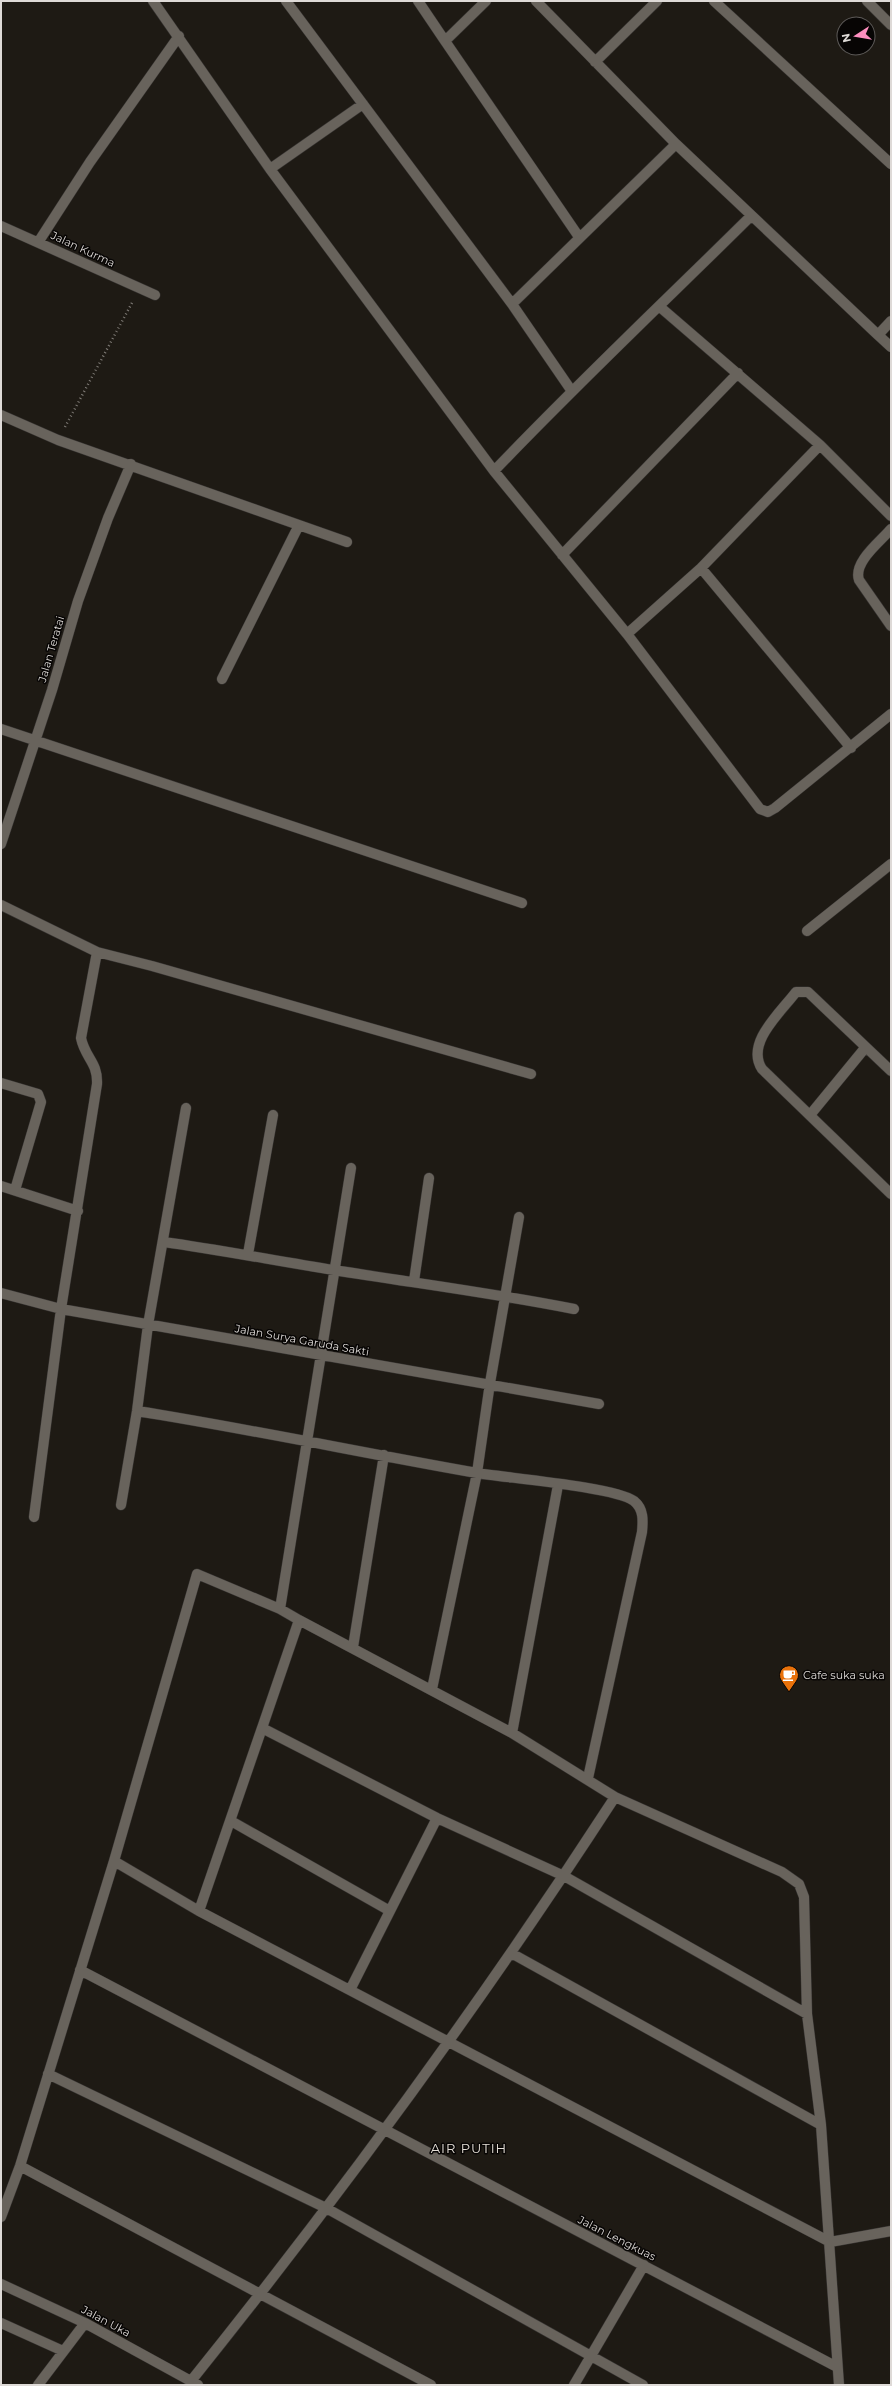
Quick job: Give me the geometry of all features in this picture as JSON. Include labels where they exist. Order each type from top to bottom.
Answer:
[{"type":"street","points":[[153,1],[270,169],[494,471],[627,634],[749,796],[765,811],[775,808],[851,748],[891,714]]},
{"type":"street","points":[[286,1],[512,304],[571,390]]},
{"type":"street","points":[[418,1],[579,237]]},
{"type":"street","points":[[445,40],[486,1]]},
{"type":"street","points":[[536,1],[676,144],[891,347]]},
{"type":"street","points":[[595,62],[657,1]]},
{"type":"street","points":[[714,1],[889,158]]},
{"type":"street","points":[[867,1],[891,26]]},
{"type":"street","points":[[39,241],[90,162],[178,36]]},
{"type":"street","points":[[270,169],[363,104]]},
{"type":"street","points":[[512,304],[676,144]]},
{"type":"street","points":[[494,471],[571,390],[660,307],[751,216]]},
{"type":"street","name":"Jalan Kurma","points":[[1,226],[39,241],[155,295]]},
{"type":"street","points":[[660,307],[820,445],[891,516]]},
{"type":"street","points":[[878,334],[891,321]]},
{"type":"street","points":[[562,555],[738,373]]},
{"type":"street","points":[[1,415],[58,440],[131,464],[347,542]]},
{"type":"street","points":[[627,634],[701,568],[820,445]]},
{"type":"street","name":"Jalan Teratai","points":[[1,844],[78,601],[108,518],[131,464]]},
{"type":"street","points":[[222,678],[299,525]]},
{"type":"street","points":[[891,529],[860,565],[858,576],[891,626]]},
{"type":"street","points":[[701,568],[851,748]]},
{"type":"street","points":[[1,729],[522,903]]},
{"type":"street","points":[[807,931],[891,864]]},
{"type":"street","points":[[1,905],[97,952],[152,966],[531,1074]]},
{"type":"street","points":[[34,1517],[62,1309],[97,1078],[97,1071],[83,1049],[82,1028],[97,952]]},
{"type":"street","points":[[891,1071],[865,1048],[808,992],[802,991],[796,992],[763,1036],[756,1051],[762,1069],[891,1194]]},
{"type":"street","points":[[810,1115],[865,1048]]},
{"type":"street","points":[[1,1083],[38,1094],[41,1102],[15,1190]]},
{"type":"street","points":[[121,1505],[137,1411],[148,1325],[164,1242],[186,1108]]},
{"type":"street","points":[[248,1254],[273,1115]]},
{"type":"street","points":[[280,1609],[351,1168]]},
{"type":"street","points":[[414,1281],[429,1178]]},
{"type":"street","points":[[1,1186],[78,1211]]},
{"type":"street","points":[[432,1689],[477,1473],[490,1383],[519,1217]]},
{"type":"street","points":[[164,1242],[248,1254],[334,1270],[505,1295],[574,1309]]},
{"type":"street","name":"Jalan Surya Garuda Sakti","points":[[1,1294],[62,1309],[148,1325],[321,1356],[490,1383],[599,1404]]},
{"type":"street","points":[[137,1411],[227,1426],[477,1473],[558,1484],[625,1497],[639,1506],[643,1520],[642,1532],[588,1778]]},
{"type":"street","points":[[353,1648],[384,1455]]},
{"type":"street","points":[[512,1733],[558,1484]]},
{"type":"street","points":[[1,2217],[20,2166],[114,1862],[196,1574],[280,1609],[512,1733],[588,1778],[615,1797],[782,1872],[800,1884],[804,1897],[807,2014],[821,2125],[839,2385]]},
{"type":"street","points":[[200,1911],[232,1821],[299,1620]]},
{"type":"street","points":[[262,1728],[437,1818],[564,1876],[807,2014]]},
{"type":"street","points":[[194,2383],[387,2130],[511,1954],[615,1797]]},
{"type":"street","points":[[351,1988],[437,1818]]},
{"type":"street","points":[[232,1821],[390,1911]]},
{"type":"street","points":[[114,1862],[200,1911],[351,1988],[449,2042],[830,2242],[891,2231]]},
{"type":"street","points":[[511,1954],[821,2125]]},
{"type":"street","name":"Jalan Lengkuas","points":[[80,1970],[387,2130],[488,2186],[644,2265],[837,2367]]},
{"type":"street","points":[[48,2074],[326,2208],[590,2357],[643,2385]]},
{"type":"street","points":[[20,2166],[431,2385]]},
{"type":"street","points":[[574,2385],[644,2265]]},
{"type":"street","name":"Jalan Uka","points":[[1,2284],[85,2323],[194,2383]]},
{"type":"street","points":[[1,2323],[63,2351]]},
{"type":"street","points":[[38,2385],[85,2323]]},
{"type":"path","points":[[58,440],[140,289]]},
{"type":"place","name":"Cafe suka suka","points":[[789,1692]]},
{"type":"district","name":"AIR PUTIH","points":[[469,2148]]}]
